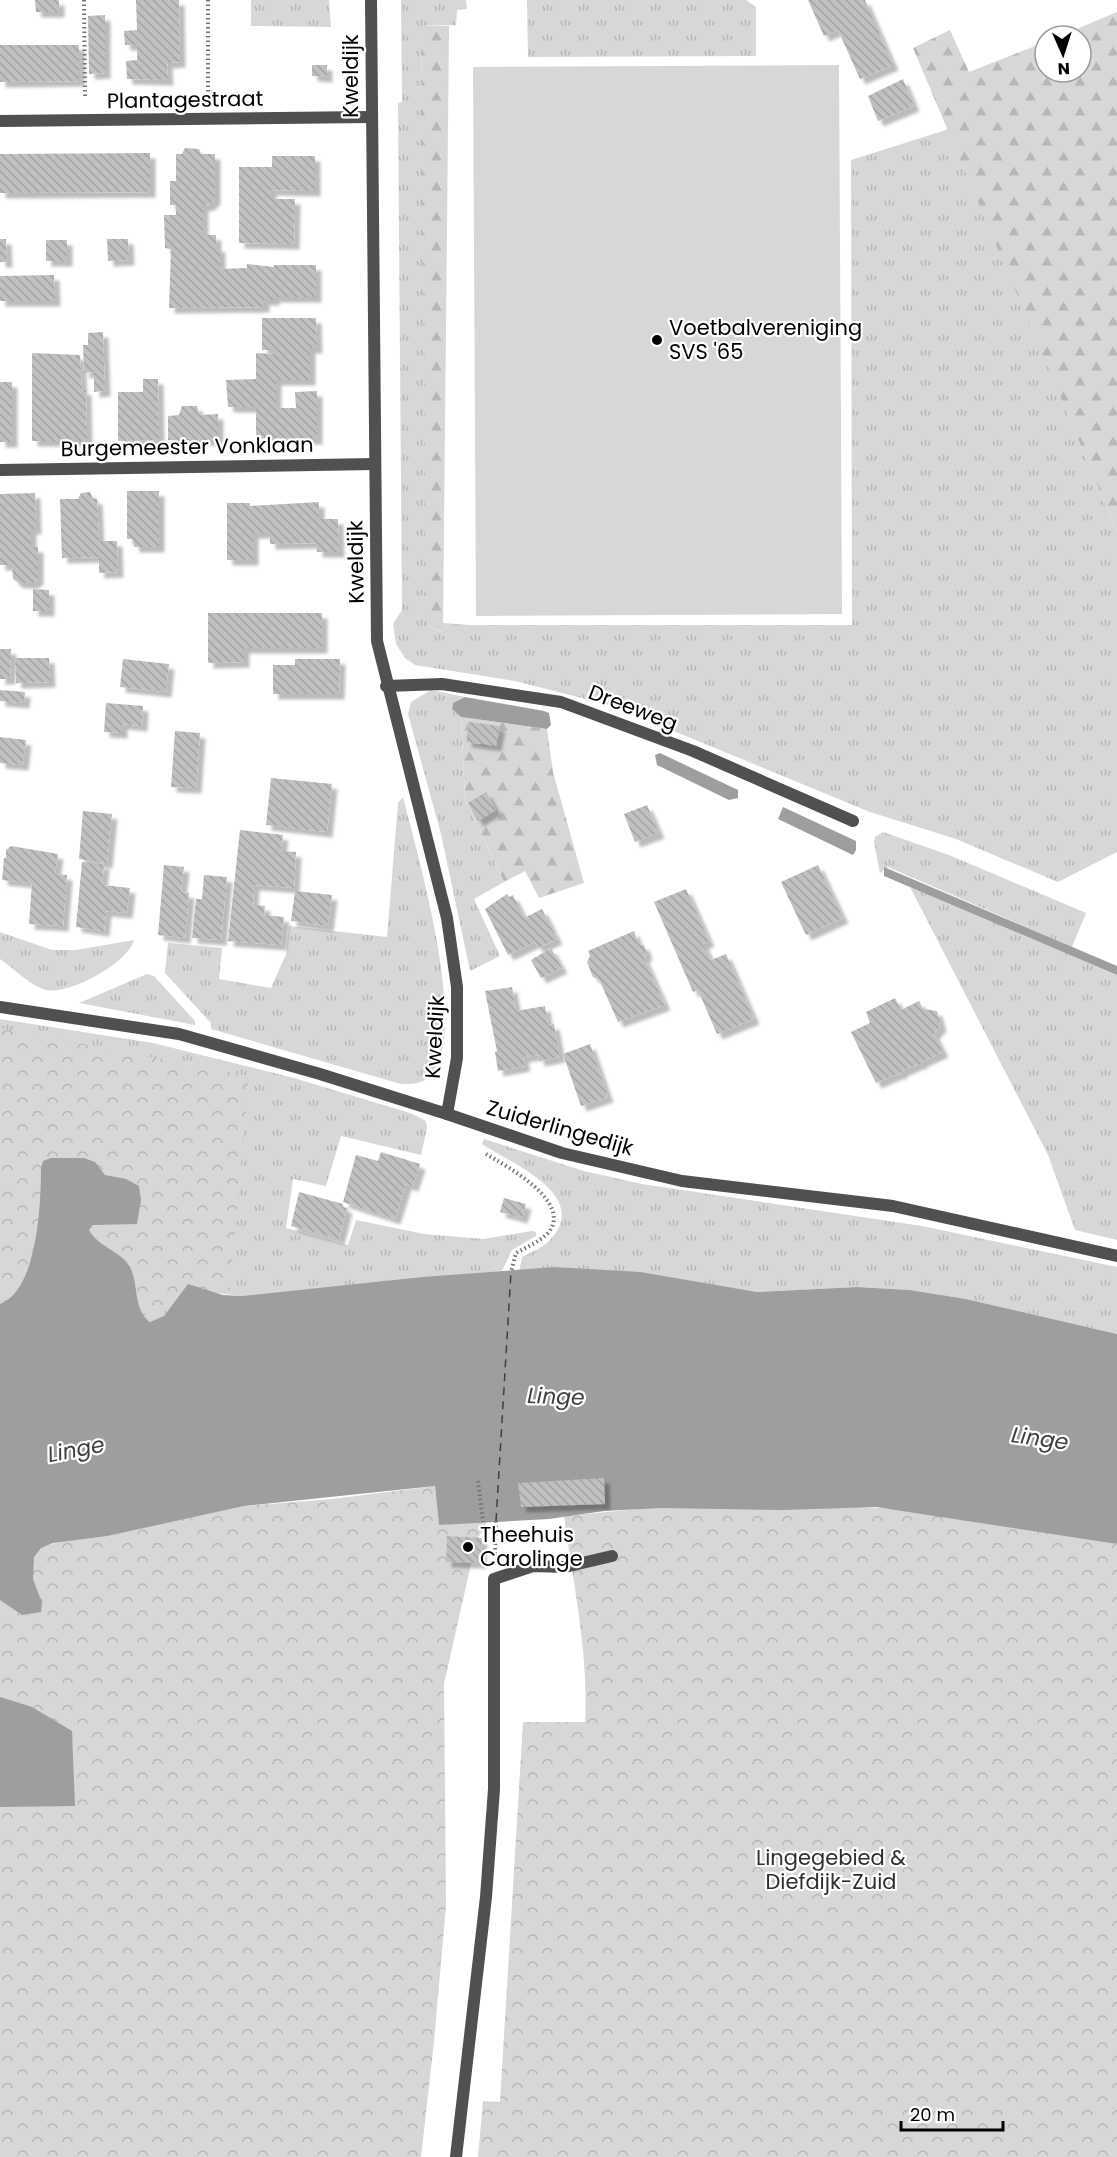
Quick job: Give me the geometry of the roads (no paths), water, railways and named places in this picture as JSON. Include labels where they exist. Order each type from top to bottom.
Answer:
[{"type":"street","name":"Kweldijk","points":[[370,0],[377,641],[386,686],[447,918],[458,987],[457,1058],[447,1114]]},
{"type":"street","name":"Plantagestraat","points":[[0,121],[370,117]]},
{"type":"street","name":"Burgemeester Vonklaan","points":[[0,470],[375,464]]},
{"type":"street","name":"Dreeweg","points":[[386,686],[442,684],[561,702],[693,752],[853,821]]},
{"type":"street","name":"Zuiderlingedijk","points":[[0,1007],[179,1034],[320,1074],[562,1153],[682,1181],[893,1206],[1117,1256]]},
{"type":"street","points":[[456,2157],[486,1897],[494,1789],[496,1689],[494,1579],[533,1566],[565,1567],[612,1556]]},
{"type":"water","points":[[465,697],[544,711],[549,713],[551,725],[547,729],[461,717],[452,709],[453,703]]},
{"type":"water","points":[[660,753],[738,790],[738,798],[729,800],[657,765],[655,755]]},
{"type":"water","points":[[783,807],[856,841],[856,850],[853,855],[778,819]]},
{"type":"water","points":[[884,867],[1117,966],[1117,975],[884,876]]},
{"type":"water","name":"Linge","points":[[51,1158],[84,1158],[95,1162],[105,1175],[126,1179],[139,1186],[141,1200],[137,1224],[93,1225],[89,1230],[98,1241],[121,1257],[130,1267],[141,1311],[150,1322],[164,1316],[188,1284],[223,1295],[241,1296],[423,1277],[555,1267],[640,1272],[757,1292],[857,1287],[910,1290],[966,1299],[1117,1334],[1117,1544],[876,1507],[783,1510],[661,1508],[604,1511],[549,1519],[439,1525],[435,1486],[244,1506],[107,1536],[53,1543],[41,1548],[34,1557],[33,1579],[42,1603],[41,1612],[22,1615],[0,1600],[0,1304],[13,1296],[30,1264],[38,1223],[41,1169],[43,1161]]},
{"type":"water","points":[[0,1697],[32,1707],[72,1731],[75,1806],[0,1807]]},
{"type":"place","name":"Voetbalvereniging SVS '65","points":[[657,340]]},
{"type":"place","name":"Theehuis Carolinge","points":[[468,1547]]},
{"type":"park label","name":"Lingegebied & Diefdijk-Zuid","points":[[831,1870]]}]
